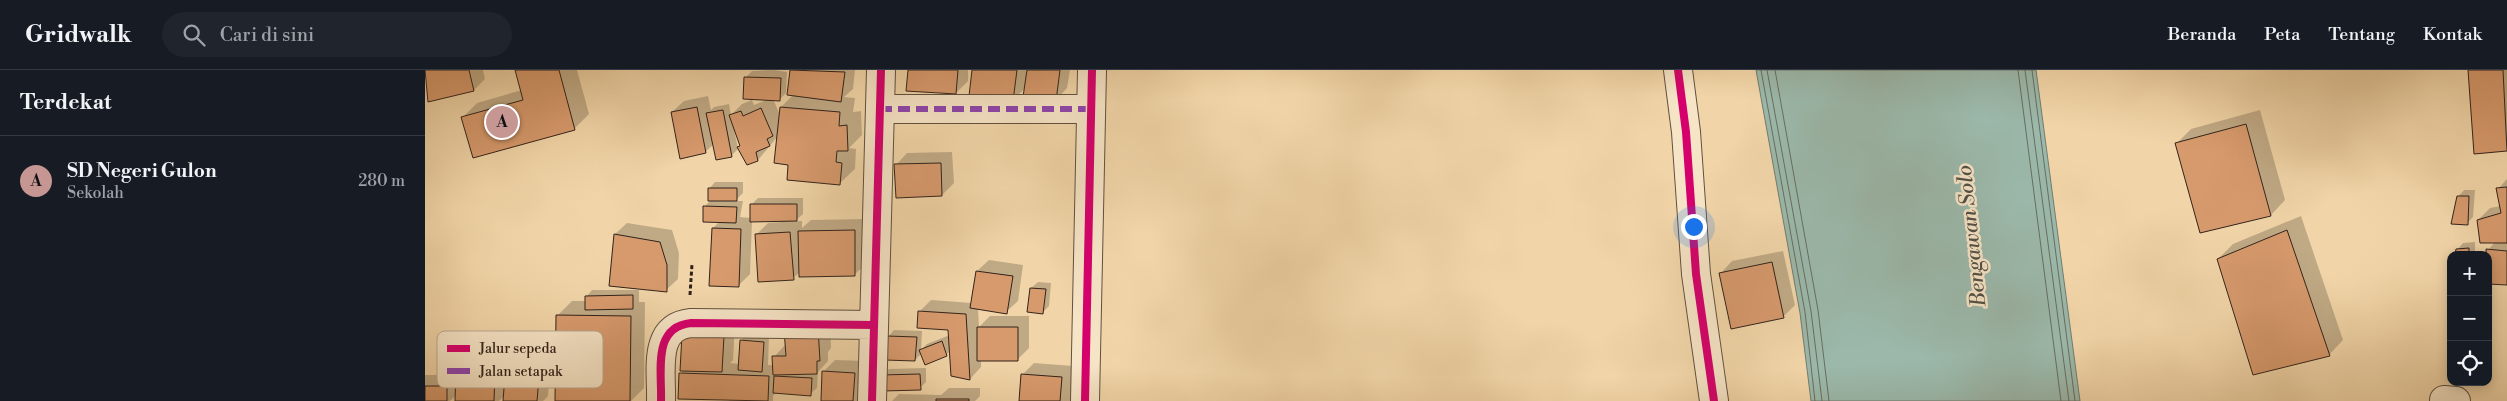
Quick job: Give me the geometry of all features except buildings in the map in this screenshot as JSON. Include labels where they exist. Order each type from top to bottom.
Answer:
[{"type":"street","points":[[872,401],[881,70]]},
{"type":"street","points":[[1085,401],[1092,70]]},
{"type":"street","points":[[1678,70],[1686,132],[1696,274],[1714,401]]},
{"type":"street","points":[[880,109],[1091,109]]},
{"type":"street","points":[[661,401],[664,342],[675,326],[691,323],[873,325]]},
{"type":"water","name":"Bengawan Solo","points":[[1756,70],[2036,70],[2080,401],[1811,401],[1800,313]]},
{"type":"marked path","points":[[880,109],[1091,109]]},
{"type":"cycle path","points":[[872,401],[881,70]]},
{"type":"cycle path","points":[[1085,401],[1092,70]]},
{"type":"cycle path","points":[[1678,70],[1686,132],[1696,274],[1714,401]]},
{"type":"cycle path","points":[[661,401],[662,352],[670,333],[679,326],[691,323],[874,325]]},
{"type":"place","name":"SD Negeri Gulon","points":[[502,122]]}]
